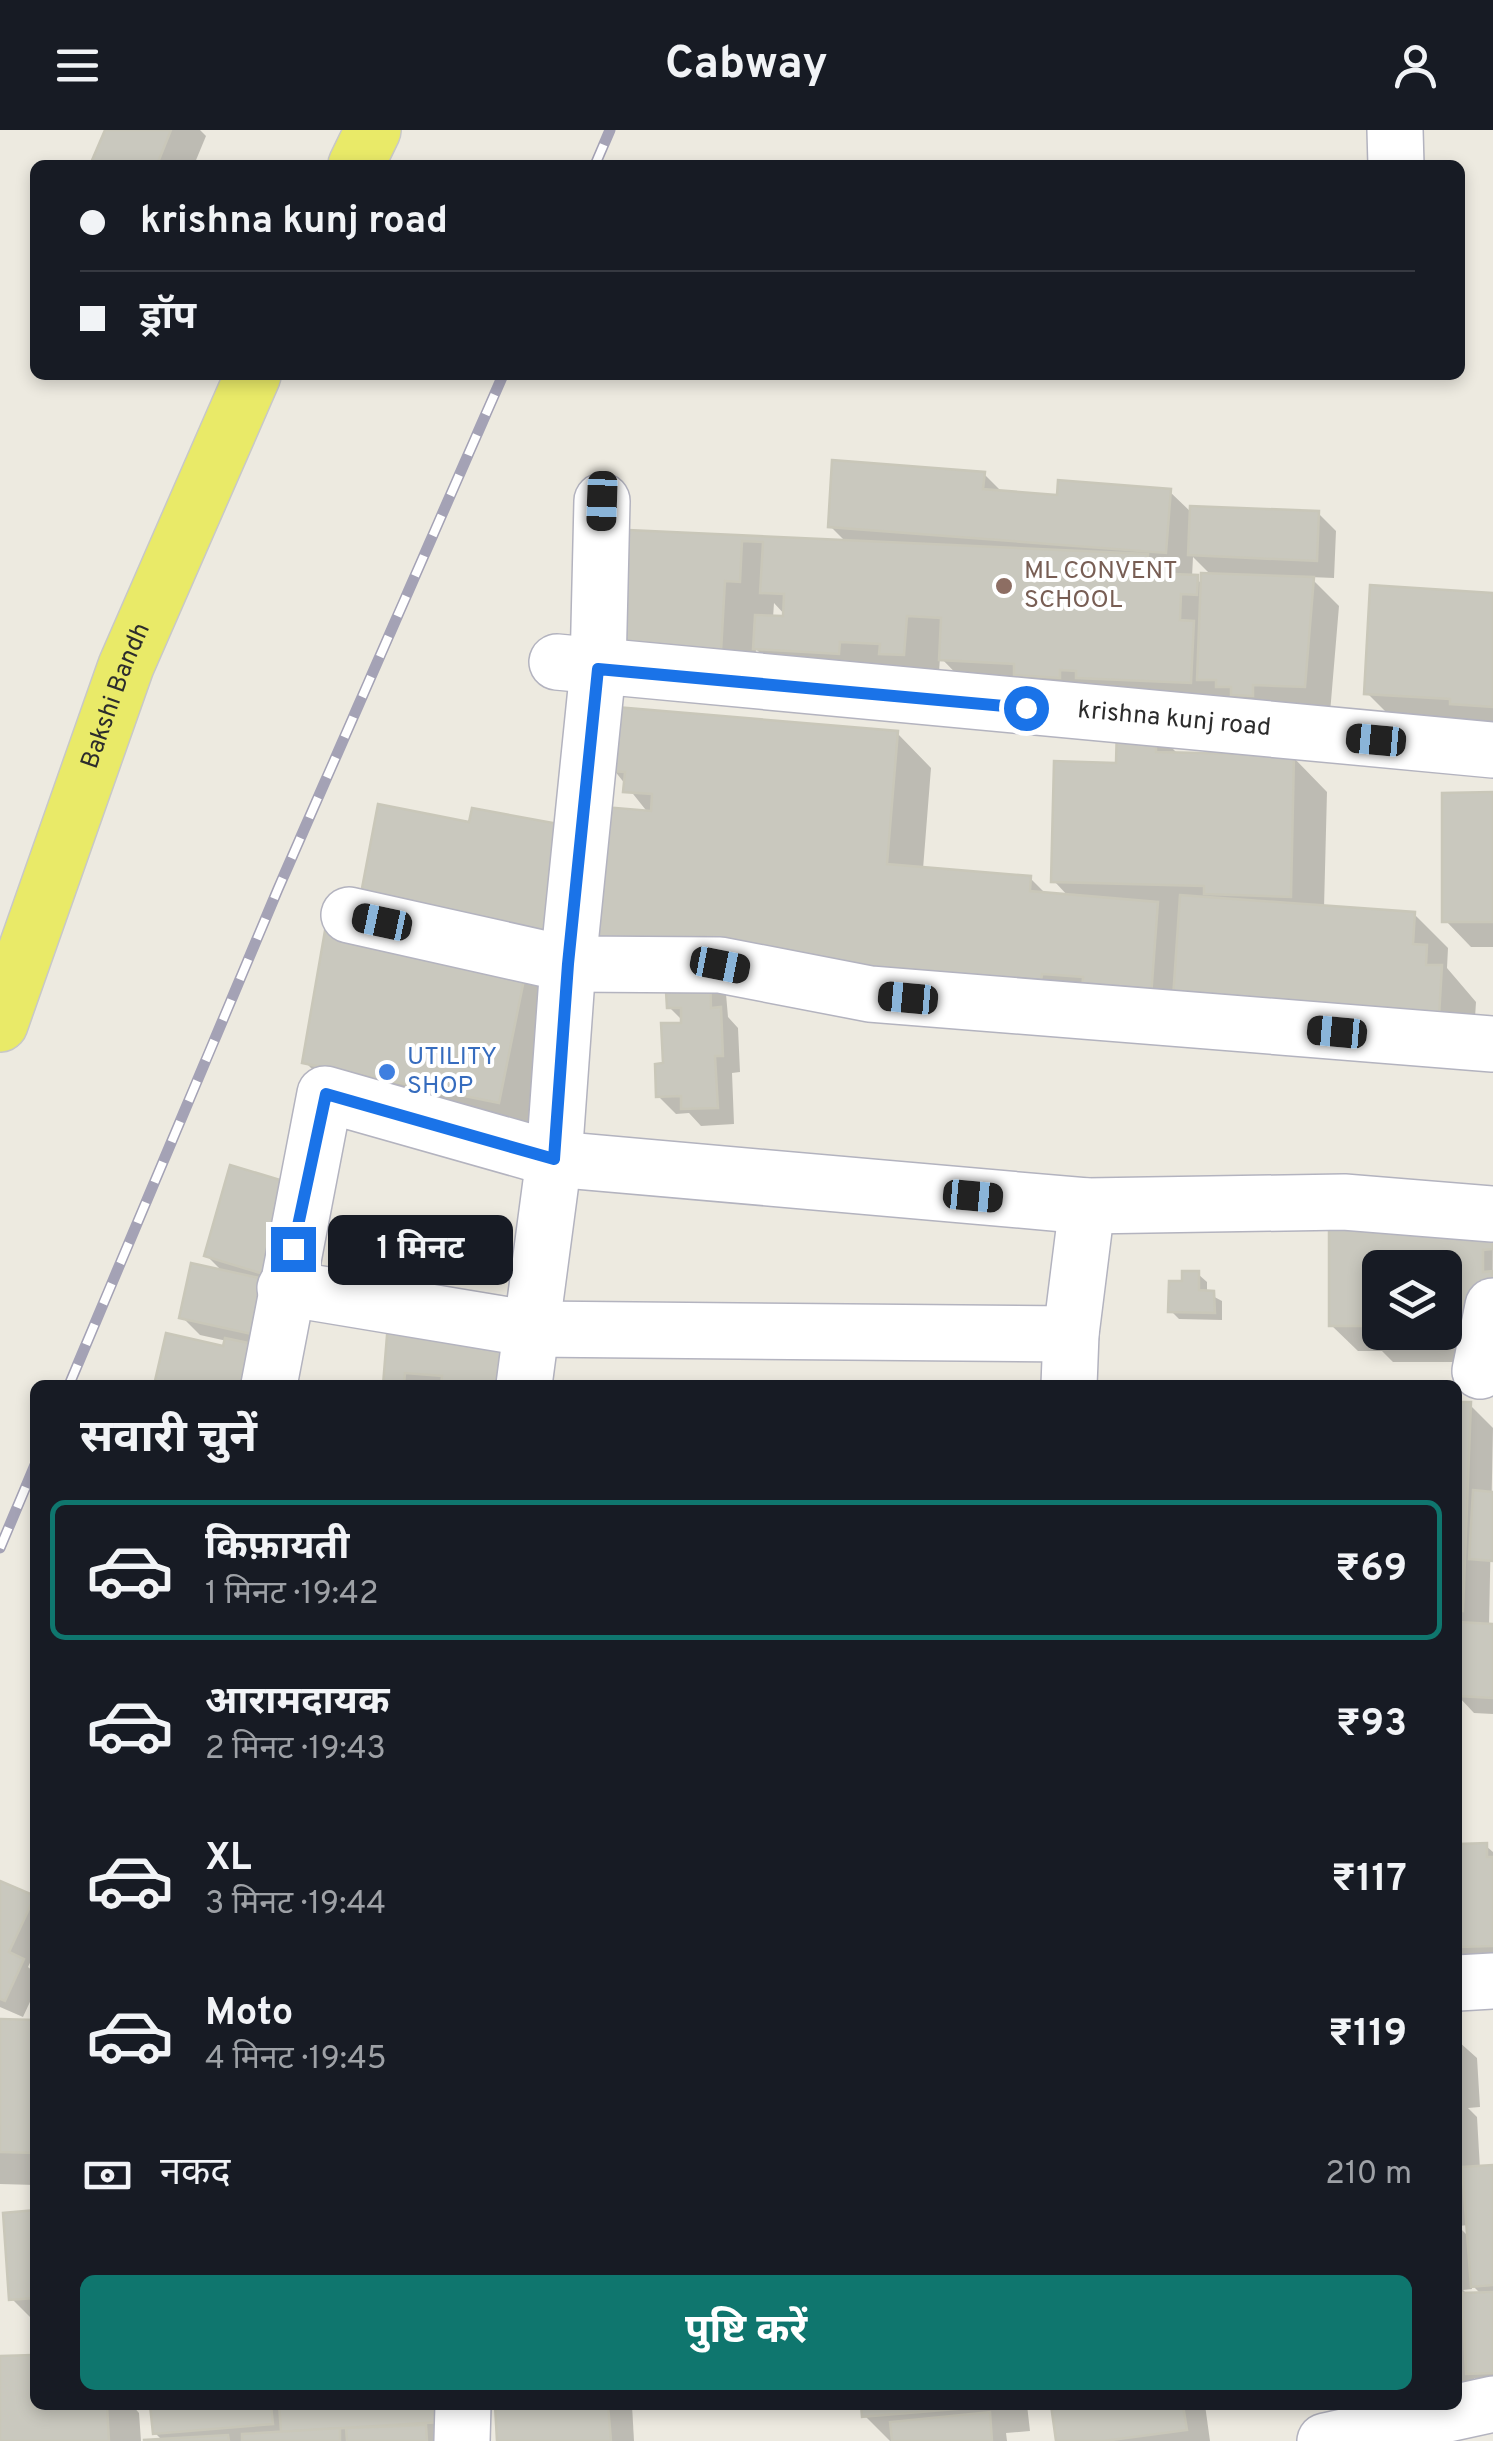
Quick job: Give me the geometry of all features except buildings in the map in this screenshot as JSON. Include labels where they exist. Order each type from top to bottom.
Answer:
[{"type":"main road","points":[[358,160],[373,130]]},
{"type":"main road","name":"Bakshi Bandh","points":[[0,1024],[126,666],[252,380]]},
{"type":"street","points":[[1395,130],[1396,160]]},
{"type":"street","points":[[525,1380],[554,1159],[568,964],[578,665],[602,501]]},
{"type":"street","name":"krishna kunj road","points":[[578,665],[1493,750]]},
{"type":"street","points":[[349,915],[568,964],[720,965],[870,994],[1493,1044]]},
{"type":"street","points":[[270,1380],[326,1094],[554,1159],[1088,1206],[1344,1202],[1493,1214]]},
{"type":"street","points":[[285,1288],[532,1329],[1070,1360],[1088,1206]]},
{"type":"street","points":[[1480,1371],[1493,1306]]},
{"type":"street","points":[[1462,1984],[1493,1982]]},
{"type":"street","points":[[1462,2409],[1493,2404]]},
{"type":"street","points":[[462,2441],[463,2410]]},
{"type":"street","points":[[1330,2428],[1452,2410]]},
{"type":"railway","points":[[597,160],[610,130]]},
{"type":"railway","points":[[71,1380],[278,889],[501,380]]},
{"type":"railway","points":[[0,1548],[30,1477]]},
{"type":"place","name":"ML CONVENT SCHOOL","points":[[1004,586]]},
{"type":"place","name":"UTILITY SHOP","points":[[387,1072]]},
{"type":"route","points":[[293,1249],[326,1094],[554,1159],[568,964],[598,669],[1026,708]]}]
